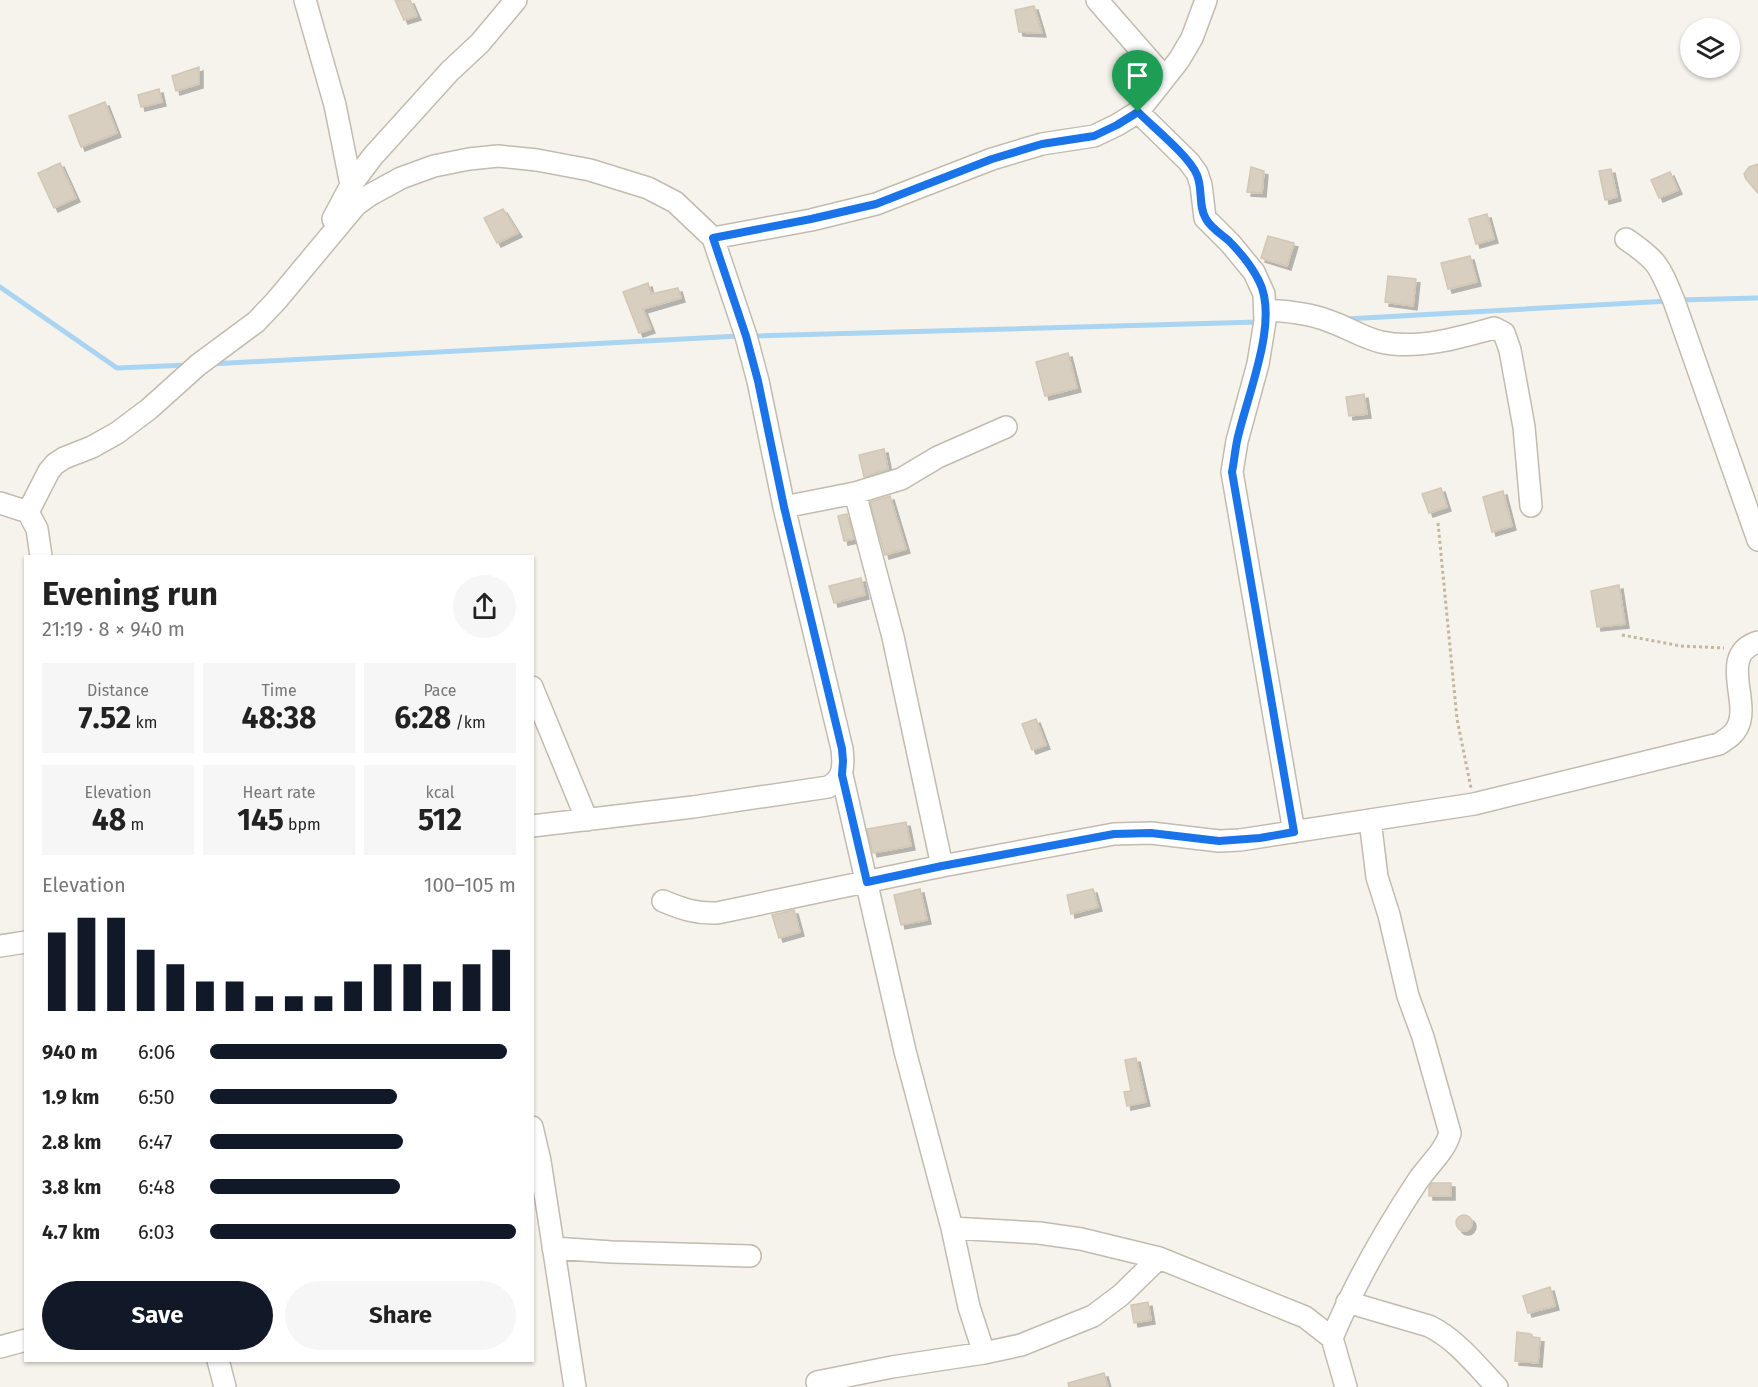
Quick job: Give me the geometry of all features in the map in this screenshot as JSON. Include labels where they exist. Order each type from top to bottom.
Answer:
[{"type":"street","points":[[304,0],[335,105],[351,185]]},
{"type":"street","points":[[323,244],[337,209],[351,185],[373,156],[450,71],[480,43],[516,0]]},
{"type":"street","points":[[1097,0],[1166,78]]},
{"type":"street","points":[[713,238],[876,204],[992,159],[1042,144],[1094,136],[1117,125],[1138,112],[1179,60],[1192,38],[1206,0]]},
{"type":"street","points":[[1138,112],[1189,162],[1197,173],[1201,185],[1205,218],[1230,243],[1260,282],[1266,310],[1258,364],[1237,441],[1232,472],[1294,832]]},
{"type":"street","points":[[28,512],[55,464],[117,433],[149,409],[198,365],[256,322],[356,205],[401,178],[434,166],[469,159],[498,156],[537,159],[590,170],[648,188],[675,202],[713,238],[749,347],[784,507],[842,749],[842,775],[905,1051],[952,1228],[969,1307],[984,1353]]},
{"type":"street","points":[[1626,239],[1650,256],[1661,270],[1674,300],[1758,540]]},
{"type":"street","points":[[1266,310],[1295,312],[1328,320],[1381,342],[1398,344],[1417,344],[1460,338],[1494,328],[1499,329],[1504,333],[1510,350],[1522,416],[1531,506]]},
{"type":"street","points":[[784,507],[855,493],[901,479],[938,457],[1006,427]]},
{"type":"street","points":[[855,493],[893,637],[942,866]]},
{"type":"street","points":[[0,503],[28,512],[38,529],[41,555]]},
{"type":"street","points":[[663,901],[689,912],[717,913],[942,866],[1114,834],[1151,833],[1219,841],[1260,838],[1474,804],[1719,744],[1732,735],[1739,725],[1738,662],[1751,645]]},
{"type":"street","points":[[534,692],[587,820]]},
{"type":"street","points":[[534,826],[828,788],[836,784],[842,775]]},
{"type":"street","points":[[1332,1338],[1347,1302],[1381,1238],[1422,1174],[1441,1151],[1450,1132],[1423,1037],[1408,996],[1389,915],[1377,877],[1370,820]]},
{"type":"street","points":[[0,946],[24,942]]},
{"type":"street","points":[[534,1136],[540,1161],[575,1387]]},
{"type":"street","points":[[952,1228],[1039,1233],[1081,1239],[1159,1258],[1305,1317],[1332,1338],[1346,1387]]},
{"type":"street","points":[[553,1248],[750,1256]]},
{"type":"street","points":[[817,1382],[1022,1345],[1093,1316],[1121,1295],[1159,1258]]},
{"type":"street","points":[[1347,1302],[1439,1331],[1463,1351],[1497,1387]]},
{"type":"street","points":[[0,1347],[24,1341]]},
{"type":"street","points":[[219,1362],[225,1387]]},
{"type":"path","points":[[1438,523],[1457,719],[1474,804]]},
{"type":"path","points":[[1622,635],[1681,646],[1751,645]]},
{"type":"building","points":[[395,0],[410,0],[417,16],[404,20]]},
{"type":"building","points":[[1034,6],[1042,33],[1019,32],[1015,10]]},
{"type":"building","points":[[199,67],[199,84],[176,91],[172,76]]},
{"type":"building","points":[[159,89],[162,102],[141,107],[138,95]]},
{"type":"building","points":[[105,102],[117,133],[81,147],[69,116]]},
{"type":"building","points":[[60,163],[76,198],[54,208],[38,173]]},
{"type":"building","points":[[1758,164],[1758,193],[1744,174],[1749,167]]},
{"type":"building","points":[[1251,167],[1264,171],[1262,193],[1247,192]]},
{"type":"building","points":[[1611,169],[1617,197],[1605,200],[1599,171]]},
{"type":"building","points":[[1670,172],[1678,190],[1659,198],[1651,180]]},
{"type":"building","points":[[503,209],[518,233],[497,243],[484,218]]},
{"type":"building","points":[[1487,214],[1494,239],[1476,244],[1469,219]]},
{"type":"building","points":[[1268,236],[1294,243],[1287,266],[1261,258]]},
{"type":"building","points":[[1470,256],[1477,282],[1448,289],[1441,263]]},
{"type":"building","points":[[1388,276],[1416,279],[1413,306],[1385,302]]},
{"type":"building","points":[[648,283],[651,294],[678,288],[681,298],[643,309],[651,329],[639,333],[623,292]]},
{"type":"building","points":[[1068,353],[1077,388],[1045,396],[1036,362]]},
{"type":"building","points":[[1364,394],[1367,414],[1349,416],[1346,397]]},
{"type":"building","points":[[884,449],[888,469],[864,477],[859,455]]},
{"type":"building","points":[[1441,488],[1447,507],[1429,513],[1422,494]]},
{"type":"building","points":[[1503,491],[1512,526],[1492,532],[1483,497]]},
{"type":"building","points":[[890,496],[906,549],[885,555],[870,502]]},
{"type":"building","points":[[847,514],[854,539],[844,541],[838,516]]},
{"type":"building","points":[[861,578],[865,595],[834,603],[829,586]]},
{"type":"building","points":[[1619,585],[1625,624],[1597,627],[1591,591]]},
{"type":"building","points":[[1036,719],[1046,745],[1032,750],[1022,724]]},
{"type":"building","points":[[906,822],[911,846],[873,853],[867,829]]},
{"type":"building","points":[[920,889],[927,920],[901,925],[894,895]]},
{"type":"building","points":[[1093,889],[1098,907],[1071,914],[1067,895]]},
{"type":"building","points":[[794,910],[800,932],[779,938],[772,915]]},
{"type":"building","points":[[1136,1058],[1146,1102],[1127,1106],[1124,1092],[1131,1091],[1125,1060]]},
{"type":"building","points":[[1432,1183],[1451,1183],[1451,1196],[1429,1196],[1429,1187]]},
{"type":"building","points":[[1464,1215],[1470,1217],[1472,1223],[1470,1229],[1464,1231],[1458,1229],[1456,1223],[1458,1217]]},
{"type":"building","points":[[1550,1287],[1555,1306],[1528,1313],[1523,1296]]},
{"type":"building","points":[[1148,1302],[1151,1320],[1134,1323],[1131,1305]]},
{"type":"building","points":[[1517,1332],[1540,1338],[1538,1363],[1515,1361]]},
{"type":"building","points":[[1104,1373],[1108,1387],[1069,1387],[1068,1383]]},
{"type":"waterway","points":[[0,287],[117,368],[189,365]]},
{"type":"waterway","points":[[1678,300],[1758,298]]},
{"type":"waterway","points":[[1346,319],[1669,301]]},
{"type":"waterway","points":[[752,336],[1259,322]]},
{"type":"waterway","points":[[210,364],[740,336]]},
{"type":"route","points":[[1138,112],[1189,162],[1197,173],[1201,185],[1205,218],[1254,272],[1264,294],[1266,321],[1258,364],[1237,441],[1232,472],[1294,832],[1260,838],[1219,841],[1151,833],[1114,834],[867,882],[842,775],[842,749],[784,507],[758,381],[746,336],[713,238],[876,204],[920,189],[992,159],[1042,144],[1094,136],[1138,112]]}]
